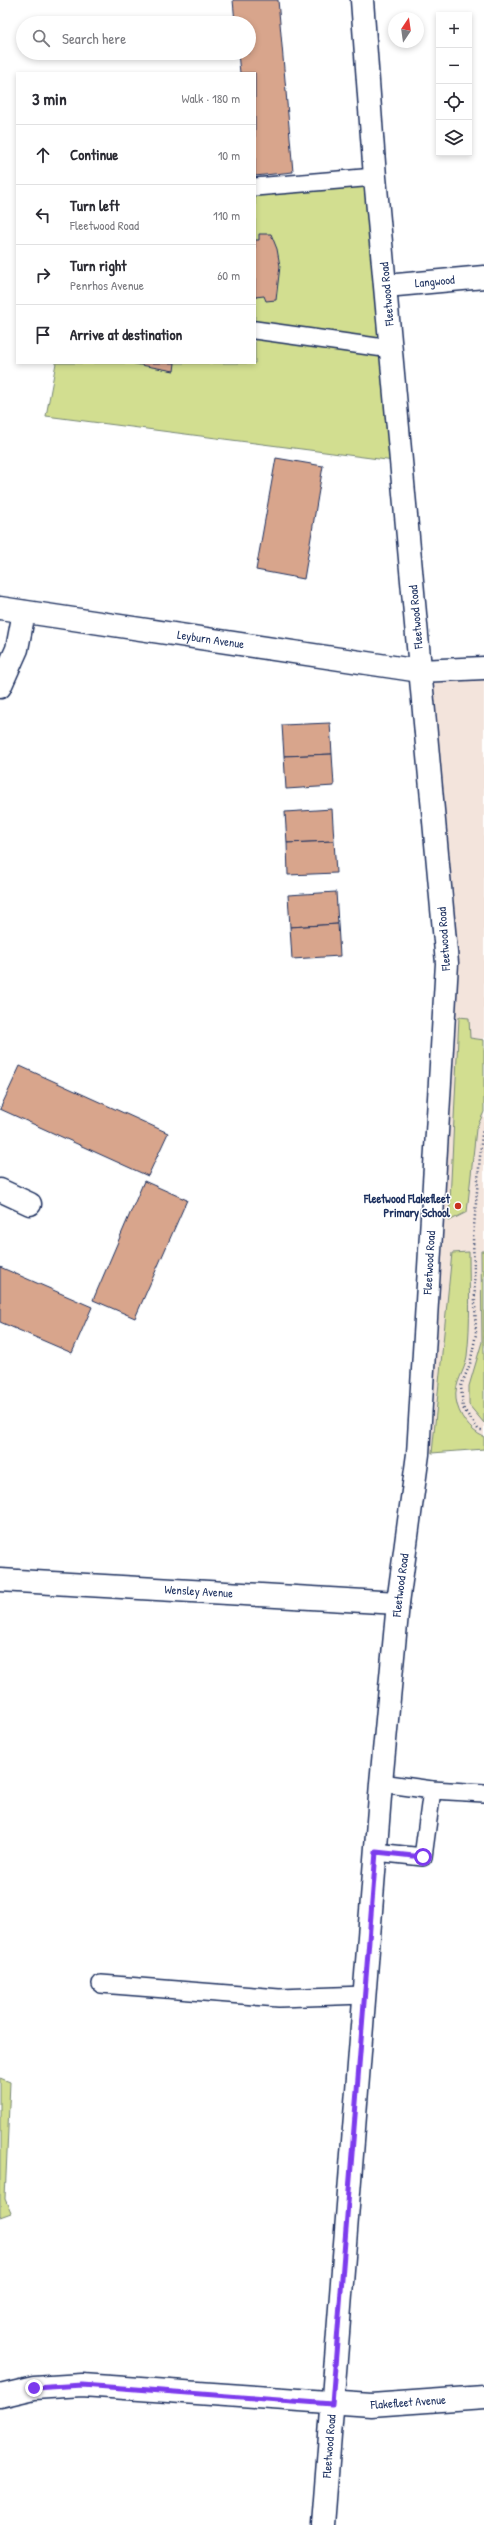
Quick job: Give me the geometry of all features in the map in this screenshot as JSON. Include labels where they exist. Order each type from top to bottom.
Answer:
[{"type":"street","name":"Fleetwood Road","points":[[323,2525],[381,1783],[398,1602],[418,1454],[447,963],[375,177],[362,0]]},
{"type":"street","name":"Langwood","points":[[386,286],[484,277]]},
{"type":"street","name":"Leyburn Avenue","points":[[0,608],[420,671],[484,668]]},
{"type":"street","points":[[0,687],[17,649],[24,612]]},
{"type":"street","points":[[0,1190],[30,1204]]},
{"type":"street","name":"Wensley Avenue","points":[[0,1580],[398,1602]]},
{"type":"street","name":"Flakefleet Avenue","points":[[0,2396],[34,2388],[82,2385],[371,2406],[484,2397]]},
{"type":"lane","points":[[256,187],[375,177]]},
{"type":"lane","points":[[256,330],[391,349]]},
{"type":"lane","points":[[381,1783],[432,1790],[484,1793]]},
{"type":"lane","points":[[376,1852],[423,1857],[432,1790]]},
{"type":"lane","points":[[101,1984],[279,1998],[364,1995]]},
{"type":"path","points":[[484,1128],[482,1133],[473,1238],[476,1334],[470,1364],[461,1386],[463,1408],[478,1429],[484,1431]]},
{"type":"shaded area","name":"Fleetwood Flakefleet Primary School","points":[[484,668],[484,1449],[418,1454],[447,963],[420,671]]},
{"type":"green space","points":[[375,177],[402,462],[46,416],[56,364],[256,364],[256,187]]},
{"type":"green space","points":[[459,1017],[469,1018],[470,1038],[484,1040],[484,1112],[476,1129],[467,1212],[449,1221]]},
{"type":"green space","points":[[481,1251],[484,1251],[484,1423],[469,1405],[469,1386],[482,1342]]},
{"type":"green space","points":[[469,1252],[470,1304],[467,1356],[458,1382],[456,1399],[459,1411],[466,1422],[474,1431],[484,1437],[484,1449],[432,1453],[452,1253]]},
{"type":"green space","points":[[0,2078],[10,2082],[5,2199],[11,2213],[0,2217]]},
{"type":"building","points":[[233,0],[278,0],[293,172],[256,176],[256,72],[240,72],[239,60],[256,60],[256,16],[234,16]]},
{"type":"building","points":[[259,234],[271,234],[277,249],[280,266],[276,300],[266,301],[264,296],[256,297],[256,240],[259,240]]},
{"type":"building","points":[[136,364],[175,364],[174,371]]},
{"type":"building","points":[[276,458],[323,466],[304,579],[256,570]]},
{"type":"building","points":[[330,723],[332,754],[284,756],[282,725]]},
{"type":"building","points":[[332,754],[334,786],[286,789],[284,756]]},
{"type":"building","points":[[332,809],[334,841],[287,843],[285,812]]},
{"type":"building","points":[[334,841],[336,873],[288,875],[287,843]]},
{"type":"building","points":[[336,892],[338,924],[290,927],[288,895]]},
{"type":"building","points":[[338,924],[340,956],[292,959],[290,927]]},
{"type":"building","points":[[20,1066],[168,1133],[148,1176],[0,1109]]},
{"type":"building","points":[[144,1181],[187,1200],[135,1318],[93,1300]]},
{"type":"building","points":[[0,1267],[92,1307],[72,1353],[0,1322]]},
{"type":"place","name":"Fleetwood Flakefleet Primary School","points":[[458,1206]]},
{"type":"route","points":[[34,2388],[82,2385],[332,2404],[376,1852],[423,1857]]}]
